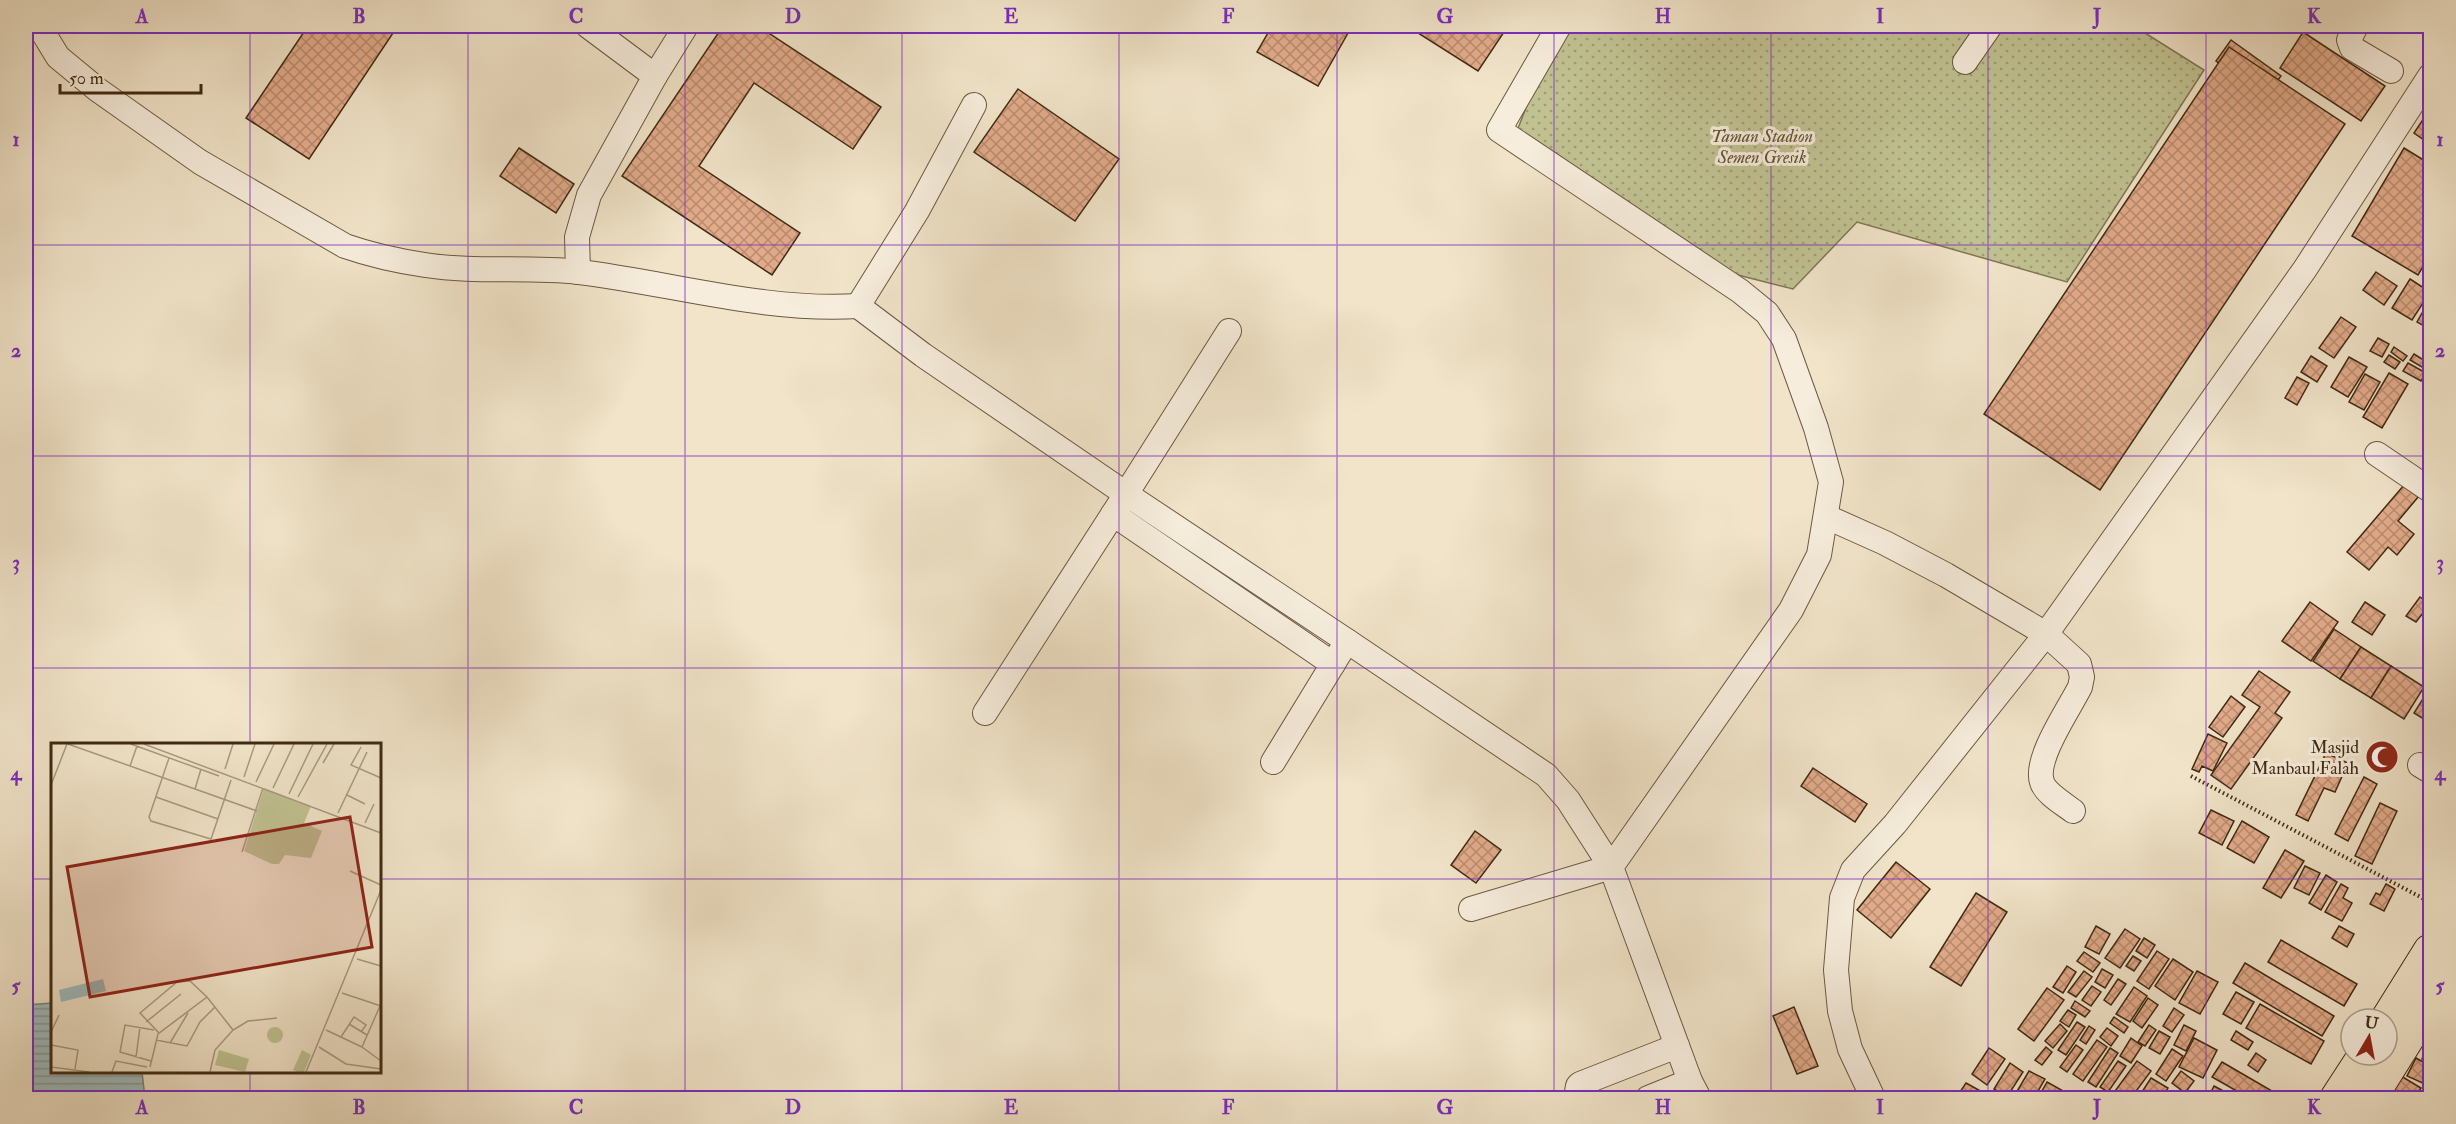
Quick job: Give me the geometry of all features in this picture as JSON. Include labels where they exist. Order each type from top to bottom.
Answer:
[{"type":"highway","points":[[2395,1007],[2430,951]]},
{"type":"highway","points":[[2370,1098],[2428,1012]]},
{"type":"highway","points":[[2337,1098],[2357,1067]]},
{"type":"street","points":[[588,26],[655,76]]},
{"type":"street","points":[[578,272],[577,237],[589,195],[655,76],[686,26]]},
{"type":"street","points":[[1471,909],[1611,867],[1791,610],[1819,555],[1831,482],[1816,429],[1784,339],[1767,313],[1731,285],[1498,129],[1559,26]]},
{"type":"street","points":[[1965,62],[1990,26]]},
{"type":"street","points":[[2356,26],[2349,40],[2352,48],[2391,70]]},
{"type":"street","points":[[36,32],[58,57],[98,90],[182,149],[345,246],[368,254],[426,266],[578,272],[724,296],[832,307],[858,306],[1333,664]]},
{"type":"street","points":[[1873,1098],[1850,1049],[1840,1011],[1836,970],[1842,898],[1853,870],[1895,824],[2046,634],[2305,269],[2430,76]]},
{"type":"street","points":[[858,306],[917,211],[974,105]]},
{"type":"street","points":[[985,713],[1229,331]]},
{"type":"street","points":[[2377,454],[2430,490]]},
{"type":"street","points":[[1120,504],[1347,641],[1546,775],[1569,800],[1611,867],[1694,1090],[1648,1098]]},
{"type":"street","points":[[1827,517],[1885,543],[1946,575],[2046,634],[2079,664],[2082,677],[2080,687],[2043,757],[2040,771],[2042,785],[2073,811]]},
{"type":"street","points":[[1273,762],[1347,641]]},
{"type":"street","points":[[1587,1098],[1577,1092],[1581,1084],[1677,1046]]},
{"type":"path","points":[[2191,776],[2430,902]]},
{"type":"green space","name":"Taman Stadion Semen Gresik","points":[[1569,26],[2134,26],[2204,70],[2067,282],[1857,222],[1793,289],[1734,274],[1517,131],[1527,105]]},
{"type":"water","points":[[51,1003],[51,1073],[142,1073],[145,1098],[26,1098],[26,1005]]},
{"type":"building","points":[[308,26],[388,26],[395,30],[309,159],[246,118]]},
{"type":"building","points":[[723,26],[758,26],[881,107],[853,149],[754,83],[699,166],[800,233],[772,275],[622,176]]},
{"type":"building","points":[[1272,26],[1352,26],[1318,86],[1257,52]]},
{"type":"building","points":[[1407,26],[1508,26],[1478,71]]},
{"type":"building","points":[[2303,32],[2385,86],[2361,121],[2280,68]]},
{"type":"building","points":[[2231,40],[2281,76],[2266,96],[2216,61]]},
{"type":"building","points":[[2229,47],[2345,124],[2100,490],[1984,414]]},
{"type":"building","points":[[1018,89],[1119,159],[1075,221],[974,152]]},
{"type":"building","points":[[2430,109],[2430,144],[2414,133]]},
{"type":"building","points":[[519,148],[574,184],[556,213],[500,176]]},
{"type":"building","points":[[2404,148],[2430,164],[2430,255],[2418,275],[2352,236]]},
{"type":"building","points":[[2376,272],[2397,286],[2384,305],[2363,290]]},
{"type":"building","points":[[2410,279],[2430,292],[2412,320],[2392,308]]},
{"type":"building","points":[[2430,299],[2430,319],[2426,327],[2417,322]]},
{"type":"building","points":[[2341,317],[2356,327],[2334,358],[2319,348]]},
{"type":"building","points":[[2378,338],[2389,344],[2382,357],[2370,351]]},
{"type":"building","points":[[2394,347],[2407,356],[2403,361],[2391,352]]},
{"type":"building","points":[[2414,354],[2430,364],[2427,370],[2410,360]]},
{"type":"building","points":[[2389,355],[2400,362],[2395,369],[2384,362]]},
{"type":"building","points":[[2311,356],[2327,366],[2317,382],[2301,372]]},
{"type":"building","points":[[2349,357],[2367,367],[2348,397],[2331,387]]},
{"type":"building","points":[[2408,363],[2426,373],[2421,381],[2403,371]]},
{"type":"building","points":[[2389,373],[2408,384],[2382,428],[2363,417]]},
{"type":"building","points":[[2365,374],[2380,382],[2364,410],[2349,402]]},
{"type":"building","points":[[2297,377],[2309,383],[2297,405],[2285,398]]},
{"type":"building","points":[[2410,478],[2424,490],[2398,521],[2414,534],[2397,555],[2388,547],[2369,570],[2347,552]]},
{"type":"building","points":[[2420,597],[2430,604],[2416,622],[2406,616]]},
{"type":"building","points":[[2310,602],[2338,622],[2311,661],[2282,641]]},
{"type":"building","points":[[2365,602],[2385,615],[2372,635],[2352,622]]},
{"type":"building","points":[[2334,629],[2361,647],[2340,679],[2313,661]]},
{"type":"building","points":[[2361,647],[2391,666],[2371,698],[2340,679]]},
{"type":"building","points":[[2391,666],[2424,687],[2404,719],[2371,698]]},
{"type":"building","points":[[2259,671],[2290,692],[2275,713],[2282,718],[2231,789],[2211,775],[2260,707],[2242,695]]},
{"type":"building","points":[[2426,694],[2430,696],[2430,723],[2414,713]]},
{"type":"building","points":[[2231,696],[2245,707],[2223,737],[2209,727]]},
{"type":"building","points":[[2208,734],[2227,743],[2213,771],[2202,766],[2199,772],[2192,769]]},
{"type":"building","points":[[2326,753],[2348,763],[2335,792],[2324,788],[2308,821],[2296,815]]},
{"type":"building","points":[[1813,768],[1867,804],[1855,822],[1801,786]]},
{"type":"building","points":[[2364,777],[2377,784],[2348,841],[2335,834]]},
{"type":"building","points":[[2380,803],[2397,811],[2372,864],[2355,856]]},
{"type":"building","points":[[2211,810],[2234,821],[2222,845],[2199,833]]},
{"type":"building","points":[[2242,821],[2269,837],[2254,863],[2227,848]]},
{"type":"building","points":[[1475,831],[1501,850],[1476,883],[1451,865]]},
{"type":"building","points":[[2285,850],[2304,861],[2281,898],[2263,888]]},
{"type":"building","points":[[1896,862],[1930,889],[1891,938],[1857,910]]},
{"type":"building","points":[[2305,866],[2320,873],[2309,895],[2294,888]]},
{"type":"building","points":[[2326,875],[2337,882],[2321,910],[2309,903]]},
{"type":"building","points":[[2341,884],[2348,888],[2343,898],[2352,903],[2342,921],[2325,912]]},
{"type":"building","points":[[2386,884],[2395,889],[2384,911],[2370,904],[2376,893],[2380,895]]},
{"type":"building","points":[[1976,893],[2007,912],[1961,986],[1930,967]]},
{"type":"building","points":[[2096,926],[2110,934],[2099,954],[2085,947]]},
{"type":"building","points":[[2339,926],[2354,934],[2347,947],[2332,938]]},
{"type":"building","points":[[2125,929],[2140,939],[2120,968],[2105,958]]},
{"type":"building","points":[[2144,938],[2155,945],[2147,958],[2136,951]]},
{"type":"building","points":[[2281,940],[2357,984],[2344,1006],[2268,962]]},
{"type":"building","points":[[2157,951],[2169,959],[2149,989],[2137,981]]},
{"type":"building","points":[[2084,952],[2100,963],[2093,972],[2077,961]]},
{"type":"building","points":[[2133,956],[2141,961],[2134,971],[2126,966]]},
{"type":"building","points":[[2173,959],[2193,972],[2175,1000],[2155,986]]},
{"type":"building","points":[[2245,963],[2334,1016],[2322,1036],[2233,983]]},
{"type":"building","points":[[2067,966],[2076,972],[2063,993],[2053,987]]},
{"type":"building","points":[[2102,969],[2113,975],[2105,988],[2095,982]]},
{"type":"building","points":[[2084,971],[2092,977],[2076,997],[2068,992]]},
{"type":"building","points":[[2197,971],[2218,982],[2200,1014],[2179,1003]]},
{"type":"building","points":[[2118,979],[2126,984],[2111,1005],[2104,1000]]},
{"type":"building","points":[[2092,986],[2101,992],[2091,1006],[2082,1000]]},
{"type":"building","points":[[2134,987],[2147,996],[2130,1022],[2116,1014]]},
{"type":"building","points":[[2047,988],[2064,1000],[2034,1041],[2018,1029]]},
{"type":"building","points":[[2236,992],[2254,1002],[2241,1024],[2223,1014]]},
{"type":"building","points":[[2148,998],[2158,1005],[2142,1028],[2133,1021]]},
{"type":"building","points":[[2075,1001],[2090,1011],[2085,1017],[2071,1008]]},
{"type":"building","points":[[2260,1004],[2324,1041],[2311,1064],[2246,1028]]},
{"type":"building","points":[[1794,1007],[1818,1066],[1797,1074],[1773,1016]]},
{"type":"building","points":[[2174,1008],[2184,1015],[2172,1032],[2163,1026]]},
{"type":"building","points":[[2068,1010],[2076,1015],[2069,1027],[2060,1021]]},
{"type":"building","points":[[2114,1017],[2128,1027],[2124,1033],[2110,1023]]},
{"type":"building","points":[[2077,1022],[2085,1027],[2066,1055],[2058,1050]]},
{"type":"building","points":[[2060,1024],[2067,1031],[2053,1048],[2045,1041]]},
{"type":"building","points":[[2149,1025],[2156,1030],[2145,1046],[2138,1042]]},
{"type":"building","points":[[2184,1025],[2196,1031],[2186,1051],[2174,1045]]},
{"type":"building","points":[[2089,1026],[2095,1030],[2086,1044],[2080,1040]]},
{"type":"building","points":[[2107,1028],[2118,1036],[2111,1046],[2100,1037]]},
{"type":"building","points":[[2159,1031],[2170,1037],[2160,1054],[2149,1048]]},
{"type":"building","points":[[2236,1031],[2253,1042],[2248,1050],[2231,1040]]},
{"type":"building","points":[[2430,1036],[2430,1062],[2422,1059]]},
{"type":"building","points":[[2131,1038],[2142,1046],[2131,1063],[2120,1056]]},
{"type":"building","points":[[2194,1038],[2217,1050],[2203,1078],[2179,1067]]},
{"type":"building","points":[[2097,1040],[2107,1047],[2083,1081],[2073,1074]]},
{"type":"building","points":[[2076,1045],[2083,1050],[2067,1072],[2060,1067]]},
{"type":"building","points":[[2046,1047],[2052,1052],[2042,1065],[2035,1060]]},
{"type":"building","points":[[1989,1048],[2005,1059],[1987,1085],[1972,1074]]},
{"type":"building","points":[[2110,1048],[2118,1053],[2096,1087],[2088,1082]]},
{"type":"building","points":[[2172,1049],[2183,1056],[2166,1081],[2156,1074]]},
{"type":"building","points":[[2256,1053],[2266,1060],[2258,1072],[2248,1065]]},
{"type":"building","points":[[2416,1058],[2430,1066],[2427,1085],[2407,1076]]},
{"type":"building","points":[[2118,1061],[2126,1066],[2108,1092],[2100,1087]]},
{"type":"building","points":[[2137,1061],[2151,1071],[2131,1098],[2110,1098]]},
{"type":"building","points":[[2222,1062],[2284,1098],[2249,1098],[2212,1077]]},
{"type":"building","points":[[2010,1063],[2023,1072],[2007,1097],[1994,1089]]},
{"type":"building","points":[[2029,1071],[2045,1079],[2034,1098],[2013,1098]]},
{"type":"building","points":[[2181,1071],[2194,1081],[2185,1093],[2172,1083]]},
{"type":"building","points":[[2401,1076],[2421,1088],[2415,1098],[2388,1098]]},
{"type":"building","points":[[2151,1078],[2168,1088],[2162,1098],[2138,1098]]},
{"type":"building","points":[[2047,1082],[2065,1092],[2062,1098],[2038,1098]]},
{"type":"building","points":[[1966,1083],[1993,1098],[1956,1098]]},
{"type":"building","points":[[2214,1086],[2233,1096],[2231,1098],[2208,1098]]},
{"type":"place","name":"Masjid Manbaul Falah","points":[[2382,757]]}]
